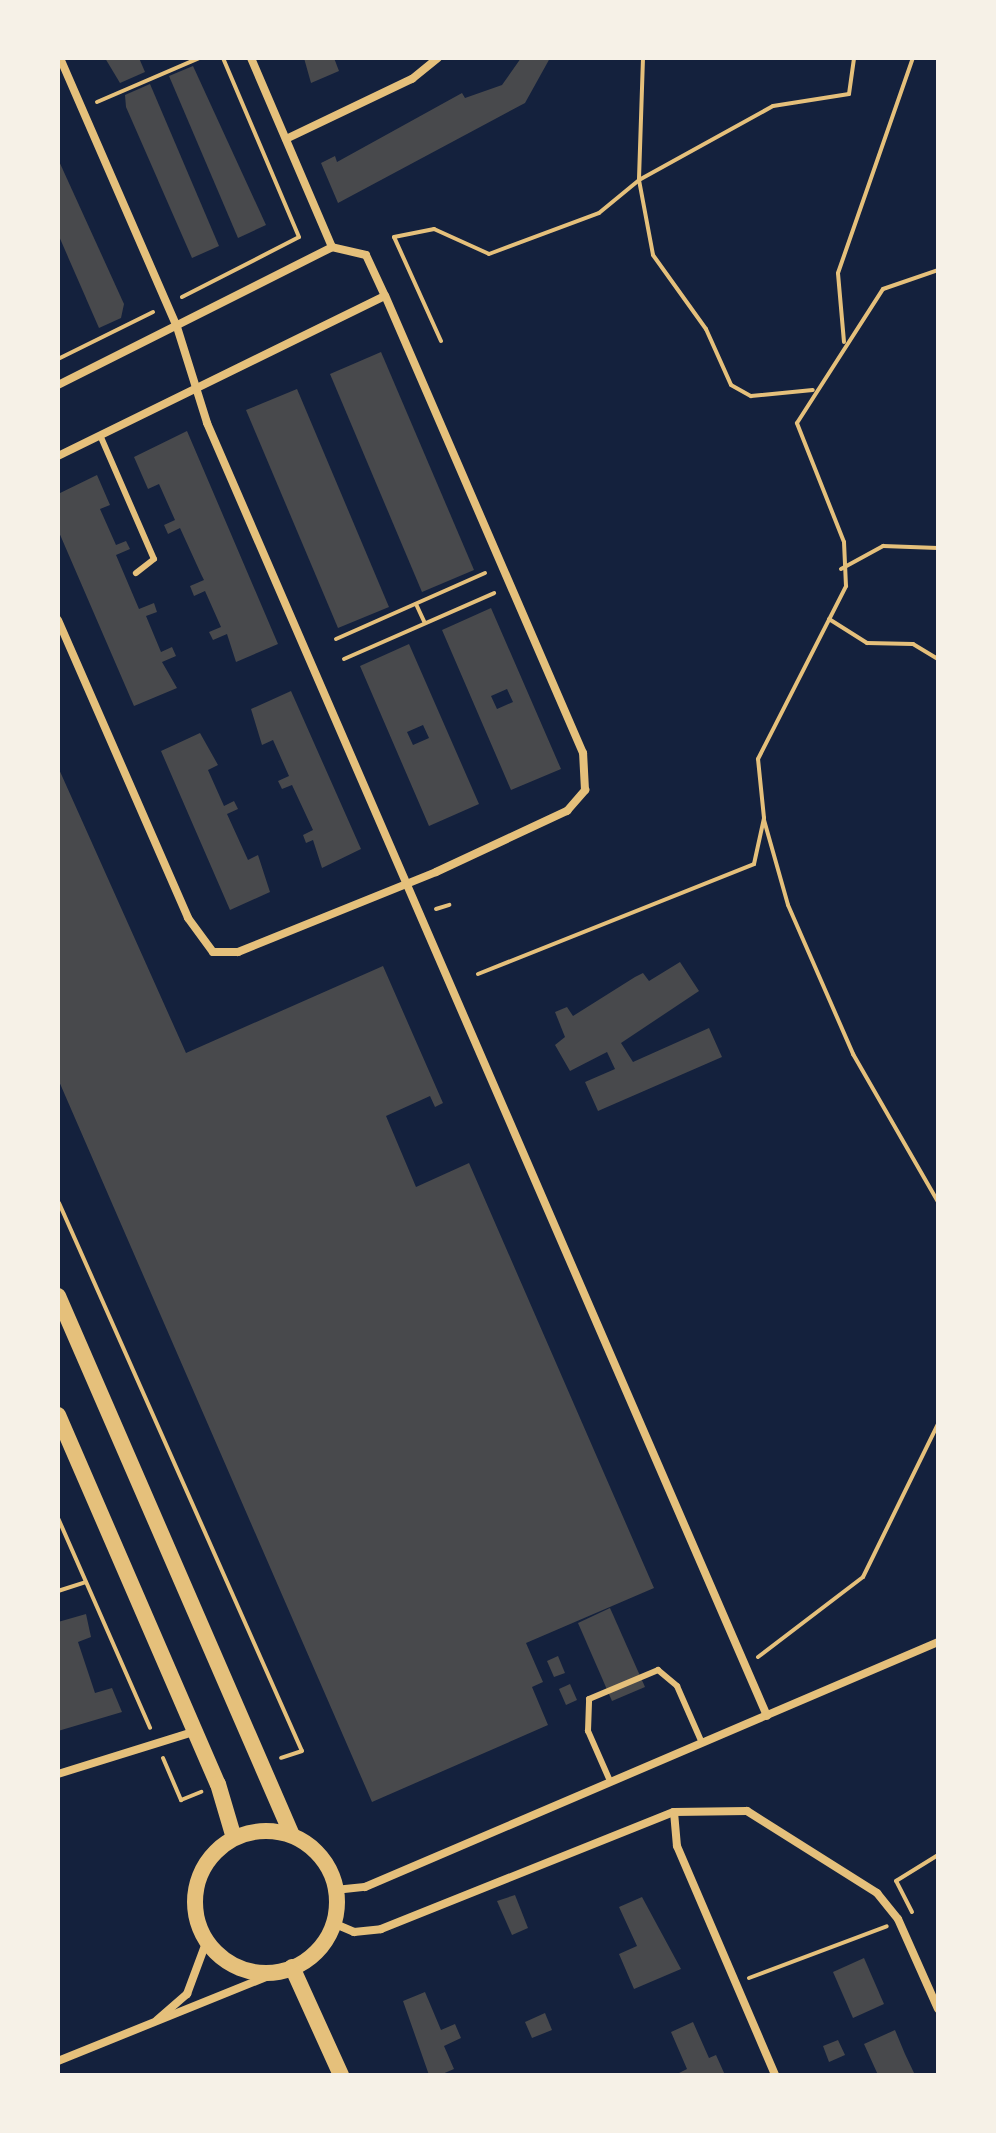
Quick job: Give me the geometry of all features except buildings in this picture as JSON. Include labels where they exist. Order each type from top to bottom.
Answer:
[{"type":"main road","points":[[58,1296],[291,1833],[317,1853],[335,1890],[333,1923],[312,1956],[284,1970],[240,1968],[206,1943],[195,1896],[214,1853],[234,1838],[291,1833]]},
{"type":"main road","points":[[58,1415],[218,1784],[234,1838]]},
{"type":"main road","points":[[284,1970],[341,2075]]},
{"type":"street","points":[[60,58],[177,327],[193,390],[767,1716]]},
{"type":"street","points":[[251,58],[332,247]]},
{"type":"street","points":[[286,139],[412,79],[438,58]]},
{"type":"street","points":[[58,385],[332,247],[366,255],[583,753],[585,790],[567,811],[405,883],[238,952],[213,952],[193,929],[58,620]]},
{"type":"street","points":[[58,456],[385,296]]},
{"type":"street","points":[[335,1890],[365,1887],[938,1642]]},
{"type":"street","points":[[58,1774],[193,1732]]},
{"type":"street","points":[[333,1923],[354,1932],[381,1929],[674,1812],[747,1811],[779,1826],[844,1867],[898,1919],[934,1990],[938,2009]]},
{"type":"street","points":[[674,1812],[677,1846],[775,2075]]},
{"type":"street","points":[[155,2021],[187,1994],[206,1943]]},
{"type":"street","points":[[58,2061],[155,2021],[180,2017],[284,1970]]},
{"type":"lane","points":[[100,435],[154,559],[136,573]]},
{"type":"lane","points":[[610,1781],[588,1731],[589,1699],[658,1670],[677,1686],[702,1743]]},
{"type":"path","points":[[82,108],[199,58]]},
{"type":"path","points":[[58,359],[299,237],[223,58]]},
{"type":"path","points":[[643,58],[639,180],[653,255],[706,329],[731,385],[751,396],[815,390]]},
{"type":"path","points":[[441,341],[394,237],[434,229],[489,254],[599,213],[639,180],[773,106],[849,94],[854,58]]},
{"type":"path","points":[[844,345],[838,273],[913,58]]},
{"type":"path","points":[[938,270],[883,289],[815,390],[797,423],[844,542],[841,569],[846,586],[758,759],[764,818],[811,961],[853,1054],[938,1202]]},
{"type":"path","points":[[841,569],[883,546],[938,548]]},
{"type":"path","points":[[336,639],[485,573]]},
{"type":"path","points":[[344,659],[494,593]]},
{"type":"path","points":[[416,604],[425,623]]},
{"type":"path","points":[[829,619],[867,643],[913,644],[938,659]]},
{"type":"path","points":[[478,974],[754,864],[764,818]]},
{"type":"path","points":[[58,1202],[302,1751],[263,1765]]},
{"type":"path","points":[[746,1663],[863,1577],[938,1424]]},
{"type":"path","points":[[58,1518],[181,1800],[218,1784]]},
{"type":"path","points":[[58,1541],[67,1538]]},
{"type":"path","points":[[58,1591],[86,1582]]},
{"type":"path","points":[[735,1984],[915,1910],[896,1881],[938,1855]]}]
